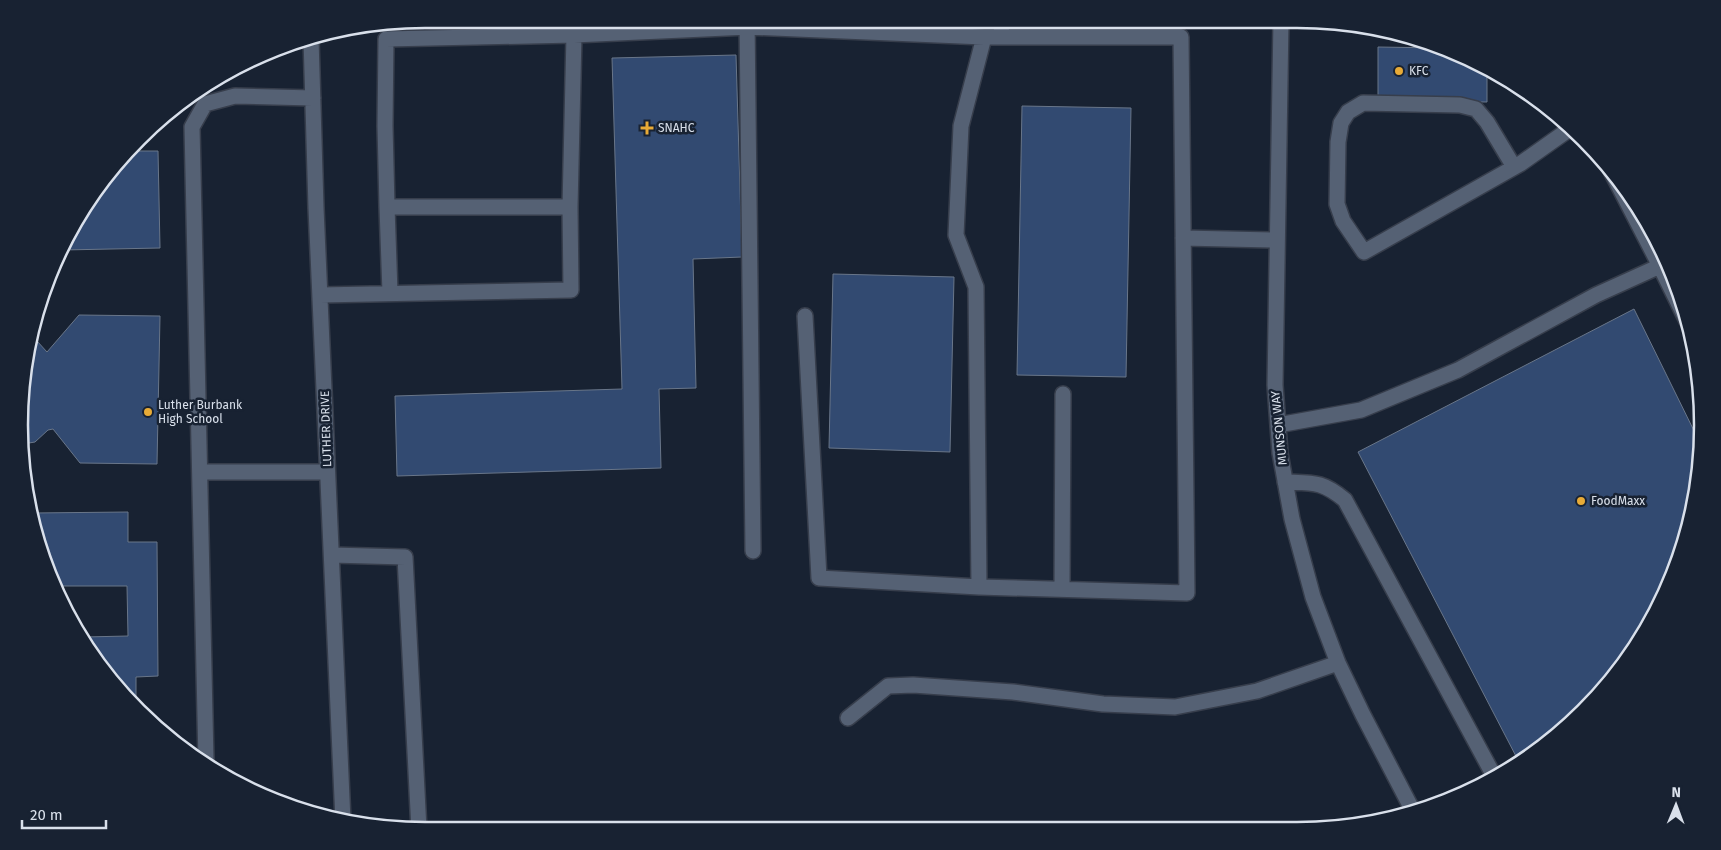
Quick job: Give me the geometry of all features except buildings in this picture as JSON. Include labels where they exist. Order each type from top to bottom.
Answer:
[{"type":"street","points":[[390,293],[385,126],[386,39],[574,35],[675,28]]},
{"type":"street","points":[[747,28],[753,551]]},
{"type":"street","points":[[804,316],[819,578],[1187,593],[1181,37],[984,37],[832,28]]},
{"type":"street","points":[[1001,28],[1001,36]]},
{"type":"street","name":"MUNSON WAY","points":[[1281,28],[1275,385],[1280,453],[1292,519],[1313,598],[1338,663],[1410,805]]},
{"type":"street","points":[[320,295],[570,290],[574,35]]},
{"type":"street","points":[[979,586],[976,287],[956,235],[961,126],[984,37]]},
{"type":"street","name":"LUTHER DRIVE","points":[[311,44],[343,814]]},
{"type":"street","points":[[206,757],[192,127],[206,104],[235,96],[313,98]]},
{"type":"street","points":[[1514,167],[1487,122],[1476,109],[1460,105],[1363,103],[1348,112],[1341,123],[1338,142],[1337,204],[1343,221],[1364,252],[1514,167],[1565,132]]},
{"type":"street","points":[[388,207],[570,207]]},
{"type":"street","points":[[1278,425],[1361,410],[1458,370],[1596,295],[1660,266],[1635,218]]},
{"type":"street","points":[[1183,238],[1277,240]]},
{"type":"street","points":[[1062,589],[1063,394]]},
{"type":"street","points":[[200,472],[328,472]]},
{"type":"street","points":[[1286,482],[1318,483],[1345,500],[1491,771]]},
{"type":"street","points":[[332,555],[405,557],[419,822]]},
{"type":"street","points":[[848,718],[888,686],[913,685],[1012,692],[1103,704],[1175,707],[1256,691],[1338,663]]},
{"type":"place","name":"KFC","points":[[1399,71]]},
{"type":"place","name":"SNAHC","points":[[647,128]]},
{"type":"place","name":"Luther Burbank High School","points":[[148,412]]},
{"type":"place","name":"FoodMaxx","points":[[1581,501]]}]
